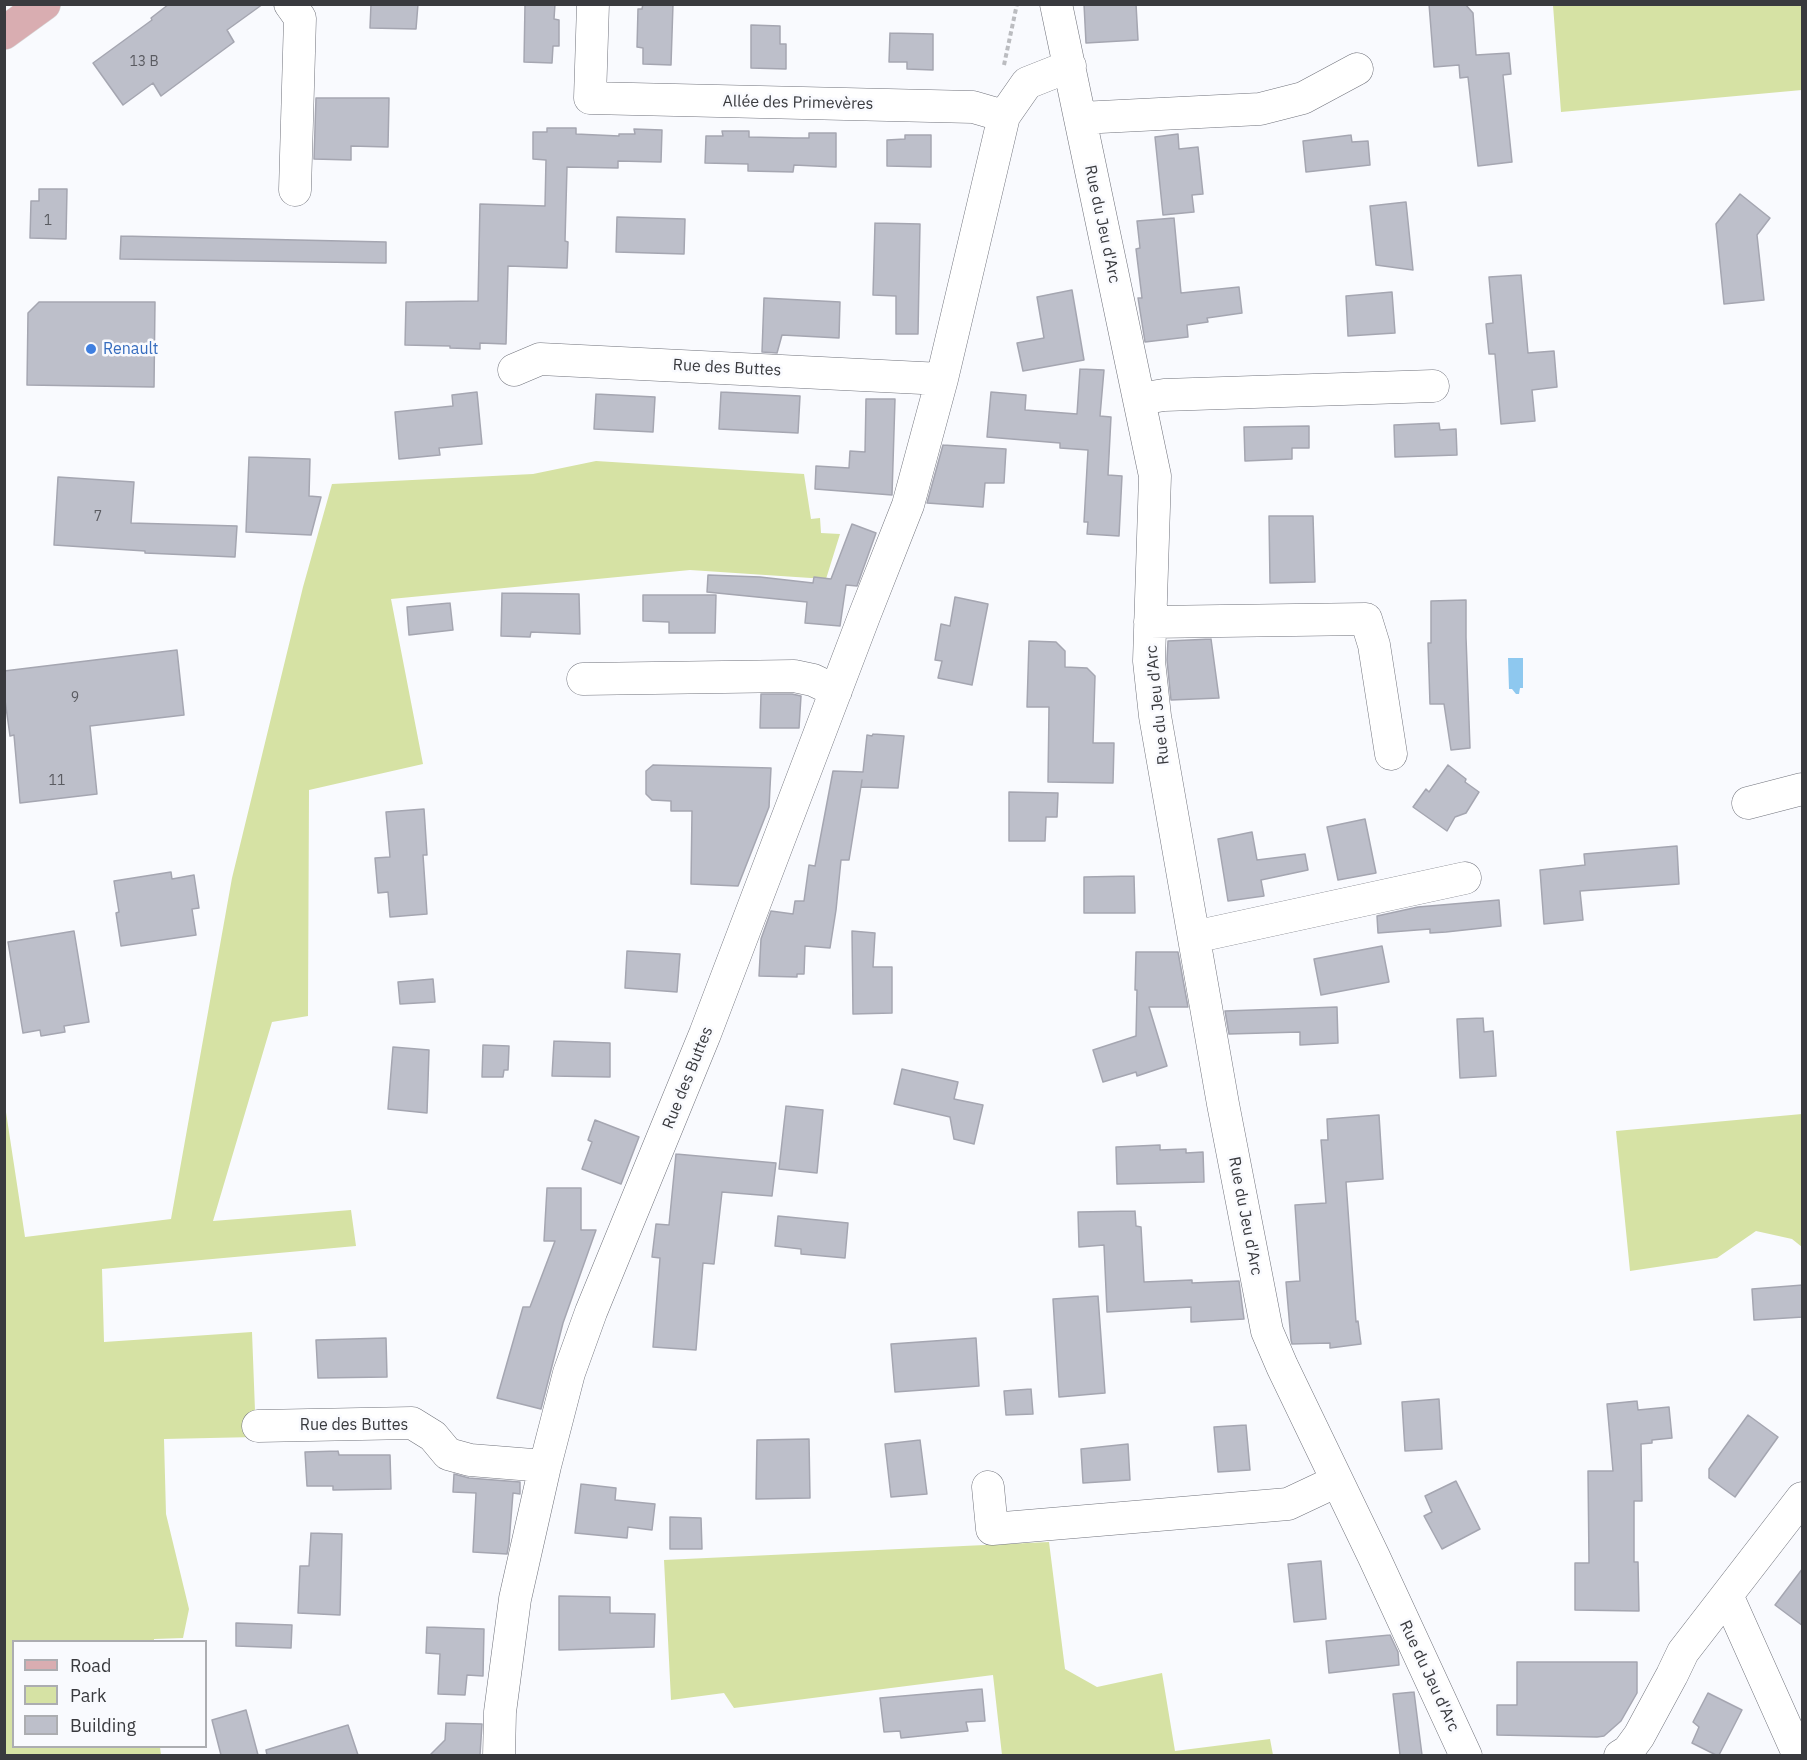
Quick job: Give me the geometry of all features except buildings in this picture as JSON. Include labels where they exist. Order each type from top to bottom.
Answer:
[{"type":"main road","points":[[4,33],[44,4]]},
{"type":"street","points":[[290,4],[300,18],[295,190]]},
{"type":"street","name":"Allée des Primevères","points":[[593,4],[590,98],[973,107],[999,114]]},
{"type":"street","name":"Rue du Jeu d'Arc","points":[[1056,4],[1155,476],[1149,662],[1155,716],[1223,1104],[1267,1331],[1463,1748]]},
{"type":"street","name":"Rue des Buttes","points":[[499,1755],[500,1712],[515,1599],[569,1373],[591,1312],[705,1034],[908,505],[942,379],[999,114],[1027,83],[1070,66]]},
{"type":"street","points":[[1080,118],[1260,109],[1303,98],[1357,69]]},
{"type":"street","name":"Rue des Buttes","points":[[514,370],[540,359],[942,379]]},
{"type":"street","points":[[1139,399],[1164,395],[1433,386]]},
{"type":"street","points":[[1150,622],[1366,619],[1374,645],[1391,754]]},
{"type":"street","points":[[584,679],[794,676],[813,680],[836,691]]},
{"type":"street","points":[[1748,803],[1803,789]]},
{"type":"street","points":[[1194,937],[1466,878]]},
{"type":"street","name":"Rue des Buttes","points":[[258,1426],[412,1423],[433,1436],[448,1454],[470,1460],[545,1466]]},
{"type":"street","points":[[988,1487],[992,1529],[1288,1504],[1337,1481]]},
{"type":"street","points":[[1620,1755],[1628,1751],[1639,1736],[1683,1652],[1803,1498]]},
{"type":"street","points":[[1727,1595],[1799,1755]]},
{"type":"street","points":[[1463,1748],[1489,1755]]},
{"type":"path","points":[[999,114],[1017,4]]},
{"type":"green space","points":[[1553,5],[1802,5],[1802,90],[1561,112]]},
{"type":"green space","points":[[596,461],[804,474],[811,519],[820,518],[821,533],[840,534],[826,579],[690,570],[391,599],[423,764],[309,790],[308,1016],[272,1022],[213,1221],[351,1210],[356,1246],[102,1269],[104,1342],[252,1332],[256,1437],[164,1439],[166,1514],[189,1609],[183,1638],[12,1640],[12,1748],[160,1748],[161,1755],[5,1755],[4,1099],[25,1237],[171,1219],[232,878],[303,587],[332,484],[533,474]]},
{"type":"green space","points":[[1802,1114],[1802,1247],[1792,1239],[1756,1231],[1717,1258],[1630,1271],[1616,1131]]},
{"type":"green space","points":[[1049,1542],[1065,1669],[1097,1687],[1162,1673],[1175,1751],[1270,1739],[1273,1755],[1002,1755],[993,1675],[734,1708],[724,1693],[671,1700],[664,1560]]},
{"type":"water","points":[[1508,658],[1523,658],[1523,688],[1520,688],[1519,694],[1509,689]]},
{"type":"place","name":"Renault","points":[[91,349]]}]
